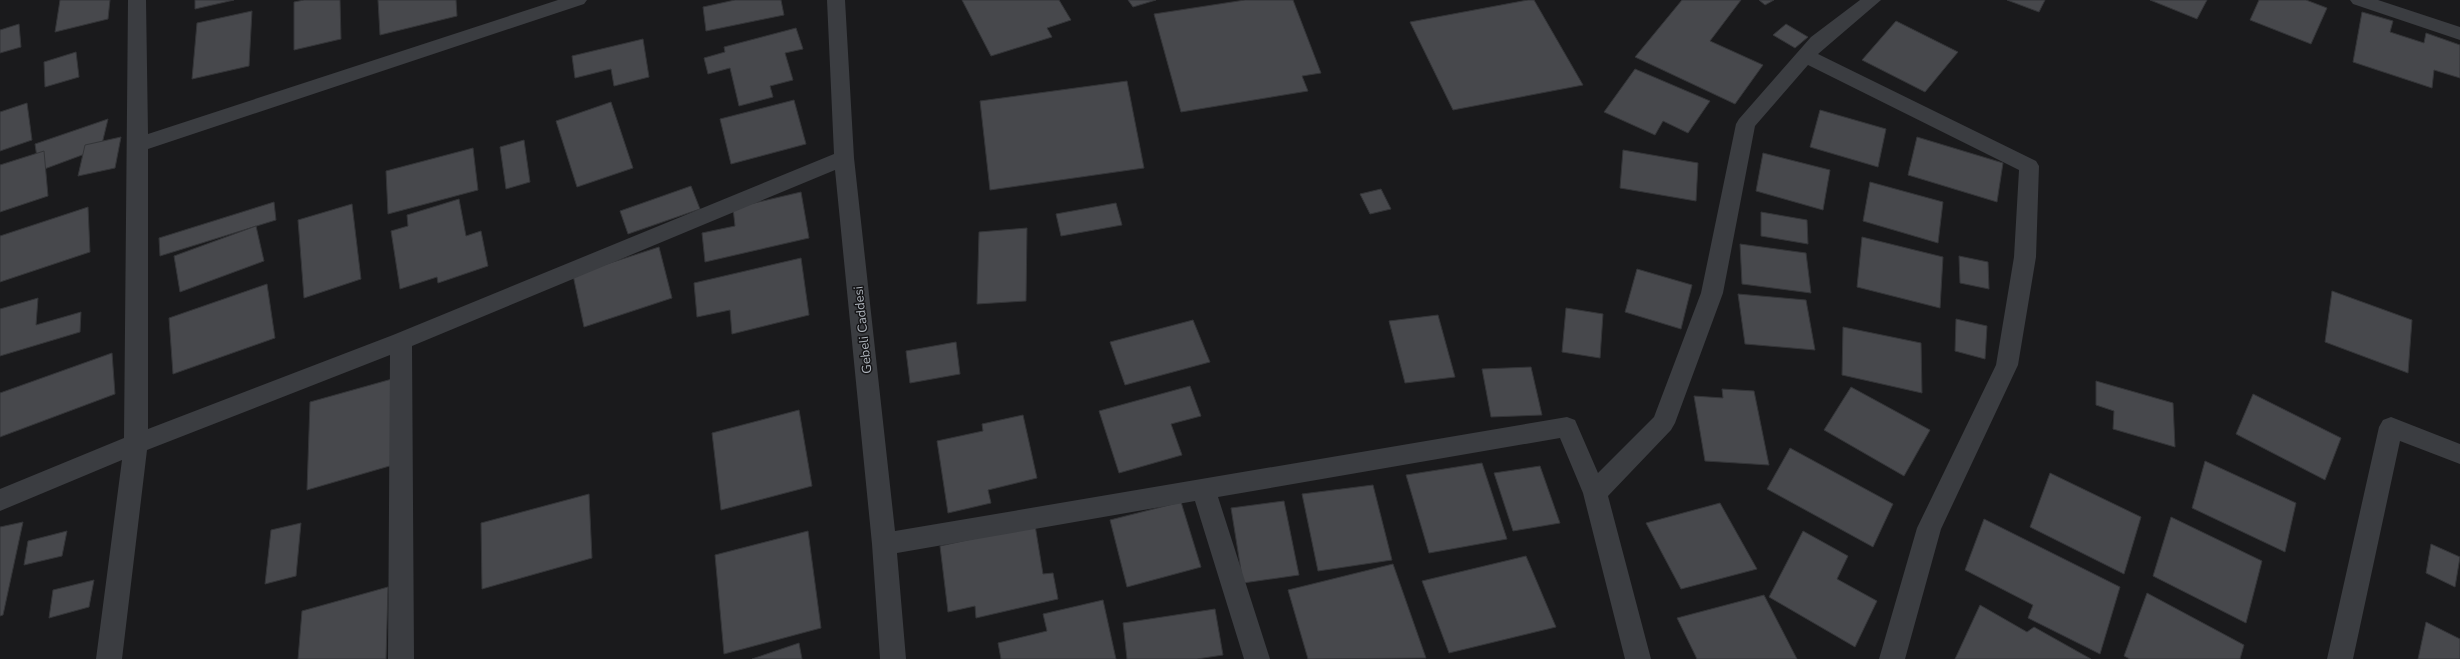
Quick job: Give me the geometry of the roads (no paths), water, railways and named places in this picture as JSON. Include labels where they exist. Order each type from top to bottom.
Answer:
[{"type":"street","points":[[110,659],[136,444],[138,145],[137,0]]},
{"type":"street","points":[[138,145],[578,0]]},
{"type":"street","name":"Gebeli Caddesi","points":[[836,0],[844,158],[884,544],[893,659]]},
{"type":"street","points":[[1595,493],[1663,423],[1712,293],[1746,124],[1818,42],[1872,0]]},
{"type":"street","points":[[2359,0],[2391,5],[2460,34]]},
{"type":"street","points":[[1806,56],[2029,166],[2026,257],[2007,365],[1929,528],[1892,659]]},
{"type":"street","points":[[0,500],[136,444],[401,341],[844,158]]},
{"type":"street","points":[[401,341],[401,659]]},
{"type":"street","points":[[884,544],[1567,427],[1595,493],[1638,659]]},
{"type":"street","points":[[2340,659],[2392,427],[2460,454]]},
{"type":"street","points":[[1203,489],[1257,659]]}]
